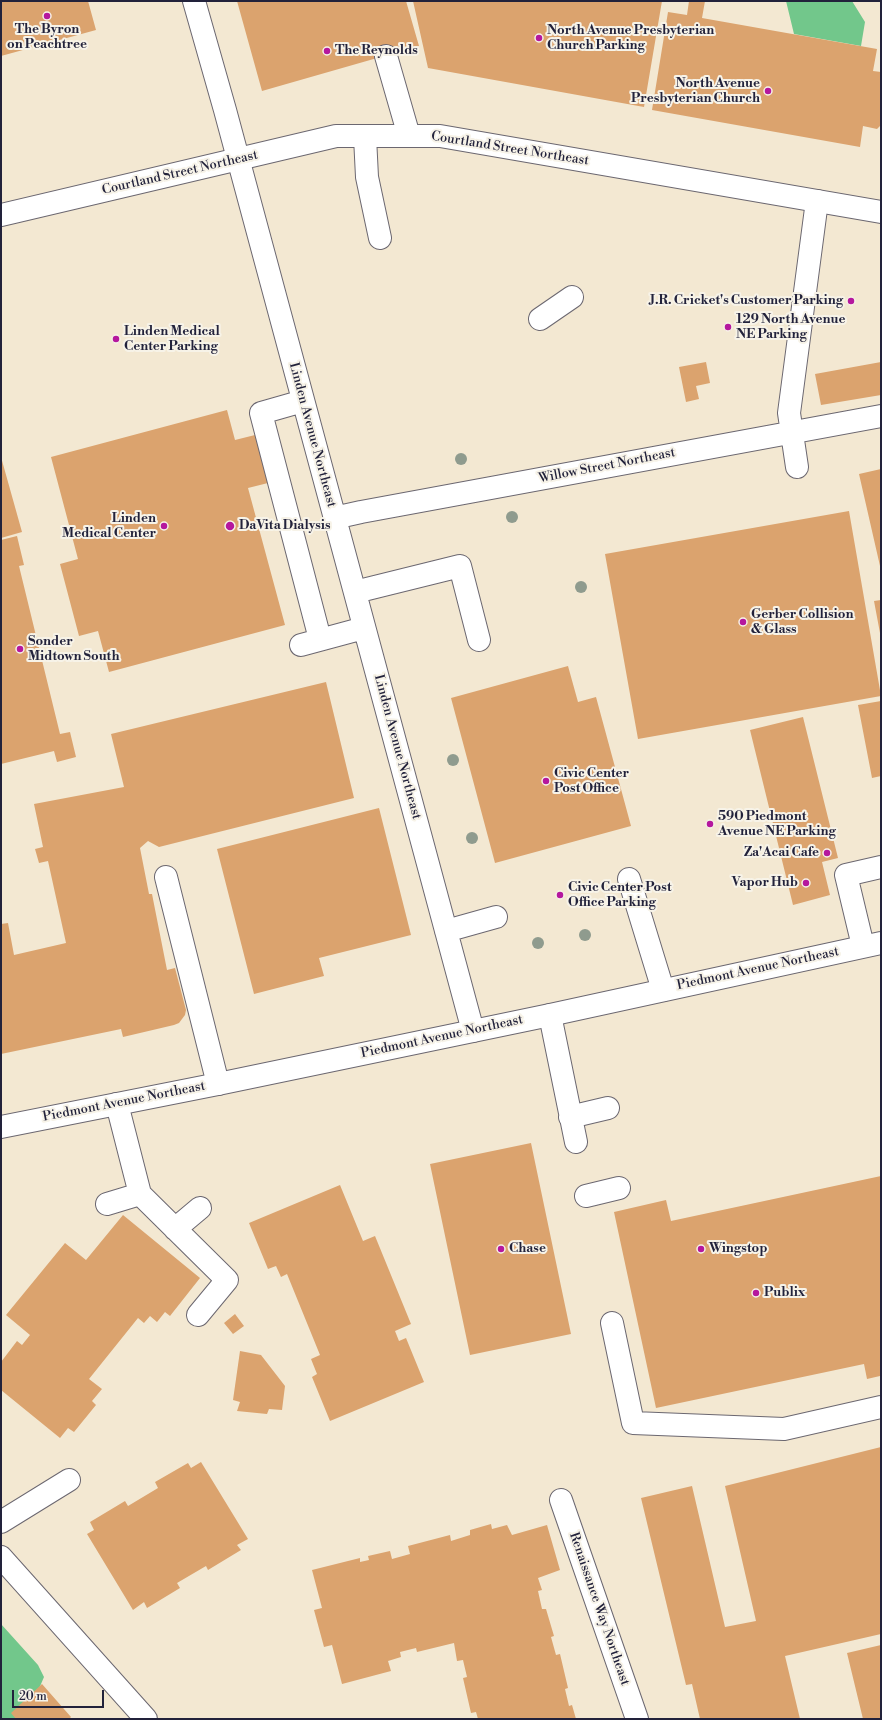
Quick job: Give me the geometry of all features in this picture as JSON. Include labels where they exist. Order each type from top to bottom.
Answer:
[{"type":"street","name":"Linden Avenue Northeast","points":[[194,1],[473,1030]]},
{"type":"street","points":[[386,56],[409,136]]},
{"type":"street","name":"Courtland Street Northeast","points":[[1,215],[336,136],[440,136],[881,212]]},
{"type":"street","points":[[365,136],[367,177],[380,238]]},
{"type":"street","points":[[797,467],[789,412],[817,201]]},
{"type":"street","points":[[540,319],[572,297]]},
{"type":"street","points":[[303,401],[261,413],[310,642],[364,628]]},
{"type":"street","name":"Willow Street Northeast","points":[[334,518],[565,468],[638,469],[791,433],[881,416]]},
{"type":"street","points":[[355,592],[460,566],[479,640]]},
{"type":"street","points":[[872,944],[846,875],[881,867]]},
{"type":"street","points":[[166,877],[218,1084]]},
{"type":"street","points":[[629,879],[663,990]]},
{"type":"street","points":[[446,931],[496,916]]},
{"type":"street","name":"Piedmont Avenue Northeast","points":[[1,1127],[218,1084],[550,1015],[872,944]]},
{"type":"street","points":[[550,1015],[576,1142]]},
{"type":"street","points":[[117,1104],[140,1194],[227,1280],[198,1315]]},
{"type":"street","points":[[570,1116],[608,1108]]},
{"type":"street","points":[[586,1196],[619,1188]]},
{"type":"street","points":[[107,1204],[140,1194]]},
{"type":"street","points":[[175,1229],[200,1208]]},
{"type":"street","points":[[612,1323],[633,1423],[784,1429],[881,1407]]},
{"type":"street","points":[[1,1522],[69,1480]]},
{"type":"street","name":"Renaissance Way Northeast","points":[[561,1500],[638,1719]]},
{"type":"street","points":[[1,1557],[146,1719]]},
{"type":"green space","points":[[786,1],[852,1],[865,22],[861,46],[794,34]]},
{"type":"green space","points":[[1,1624],[38,1665],[44,1677],[26,1719],[1,1719]]},
{"type":"building","name":"The Byron on Peachtree","points":[[1,1],[88,1],[96,30],[1,56]]},
{"type":"building","name":"The Reynolds","points":[[237,1],[406,1],[419,46],[262,91]]},
{"type":"building","name":"North Avenue Presbyterian Church Parking","points":[[413,1],[662,1],[644,107],[428,68]]},
{"type":"building","name":"North Avenue Presbyterian Church","points":[[689,1],[705,1],[702,18],[877,49],[873,71],[881,72],[881,125],[877,129],[863,126],[860,147],[652,110],[668,12],[687,15]]},
{"type":"building","points":[[706,362],[710,383],[696,386],[699,399],[686,402],[679,367]]},
{"type":"building","points":[[881,362],[881,395],[821,405],[815,374]]},
{"type":"building","name":"Linden Medical Center","points":[[227,410],[235,440],[259,434],[272,482],[248,488],[285,625],[109,672],[98,631],[79,636],[60,564],[78,559],[51,457]]},
{"type":"building","points":[[1,457],[22,532],[1,538]]},
{"type":"building","points":[[881,469],[881,566],[880,566],[859,474]]},
{"type":"building","name":"Gerber Collision & Glass","points":[[849,511],[881,696],[638,739],[605,554]]},
{"type":"building","name":"Sonder Midtown South","points":[[17,536],[24,565],[19,566],[60,734],[70,732],[76,757],[57,762],[54,751],[1,764],[1,540]]},
{"type":"building","points":[[881,600],[881,633],[880,633],[874,601]]},
{"type":"building","name":"Civic Center Post Office","points":[[568,666],[578,702],[596,697],[631,826],[495,863],[451,698]]},
{"type":"building","points":[[326,682],[354,798],[159,847],[148,841],[140,848],[149,894],[152,894],[167,970],[175,968],[186,1010],[185,1015],[179,1023],[123,1037],[121,1029],[1,1054],[1,924],[8,923],[14,955],[66,943],[48,861],[39,863],[35,849],[43,847],[34,804],[124,787],[111,734]]},
{"type":"building","points":[[881,701],[881,776],[872,778],[858,705]]},
{"type":"building","points":[[803,717],[838,858],[822,862],[830,895],[793,905],[750,730]]},
{"type":"building","points":[[379,808],[411,935],[319,958],[324,976],[254,994],[217,849]]},
{"type":"building","name":"Chase","points":[[531,1143],[571,1334],[470,1355],[430,1164]]},
{"type":"building","name":"Publix","points":[[881,1176],[881,1379],[880,1376],[867,1379],[864,1364],[656,1408],[614,1212],[666,1200],[671,1221]]},
{"type":"building","points":[[340,1185],[363,1241],[375,1236],[411,1324],[395,1331],[399,1341],[406,1338],[424,1382],[330,1421],[312,1377],[317,1374],[311,1359],[320,1355],[287,1274],[281,1277],[276,1266],[268,1269],[249,1223]]},
{"type":"building","points":[[123,1215],[200,1278],[170,1316],[165,1312],[157,1322],[150,1316],[144,1323],[138,1318],[89,1379],[102,1389],[92,1401],[96,1405],[74,1432],[68,1428],[60,1438],[1,1390],[1,1362],[17,1341],[22,1345],[30,1335],[6,1315],[65,1243],[86,1260]]},
{"type":"building","points":[[235,1314],[244,1326],[233,1334],[224,1323]]},
{"type":"building","points":[[240,1351],[261,1355],[285,1386],[282,1410],[269,1409],[267,1414],[237,1411],[240,1402],[233,1400]]},
{"type":"building","points":[[881,1447],[881,1634],[785,1656],[800,1719],[700,1719],[692,1684],[686,1685],[641,1498],[692,1486],[725,1627],[756,1621],[725,1486]]},
{"type":"building","points":[[201,1462],[248,1539],[237,1545],[241,1550],[208,1570],[206,1566],[177,1583],[180,1588],[147,1608],[144,1602],[133,1610],[87,1534],[94,1530],[90,1522],[125,1501],[128,1506],[158,1488],[155,1482],[188,1463],[191,1468]]},
{"type":"building","points":[[491,1524],[492,1529],[507,1525],[512,1535],[547,1525],[560,1570],[538,1578],[542,1590],[538,1591],[542,1609],[546,1609],[554,1636],[551,1637],[556,1655],[560,1654],[568,1688],[565,1689],[569,1706],[572,1705],[576,1719],[478,1719],[476,1712],[471,1713],[463,1678],[467,1677],[463,1660],[457,1661],[454,1643],[417,1652],[416,1648],[400,1652],[401,1657],[388,1661],[391,1671],[342,1684],[332,1645],[324,1647],[314,1610],[322,1608],[312,1570],[360,1558],[360,1562],[369,1560],[368,1556],[390,1551],[392,1559],[410,1554],[408,1546],[450,1535],[451,1541],[470,1535],[470,1530]]},
{"type":"building","points":[[881,1645],[881,1719],[863,1719],[847,1653]]},
{"type":"building","points":[[42,1684],[71,1717],[69,1719],[16,1719],[11,1713]]},
{"type":"place","name":"The Byron on Peachtree","points":[[47,16]]},
{"type":"place","name":"North Avenue Presbyterian Church Parking","points":[[539,38]]},
{"type":"place","name":"The Reynolds","points":[[327,51]]},
{"type":"place","name":"North Avenue Presbyterian Church","points":[[768,91]]},
{"type":"place","name":"J.R. Cricket's Customer Parking","points":[[851,301]]},
{"type":"place","name":"129 North Avenue NE Parking","points":[[728,327]]},
{"type":"place","name":"Linden Medical Center Parking","points":[[116,339]]},
{"type":"place","name":"Linden Medical Center","points":[[164,526]]},
{"type":"place","name":"DaVita Dialysis","points":[[230,526]]},
{"type":"place","name":"Gerber Collision & Glass","points":[[743,622]]},
{"type":"place","name":"Sonder Midtown South","points":[[20,649]]},
{"type":"place","name":"Civic Center Post Office","points":[[546,781]]},
{"type":"place","name":"590 Piedmont Avenue NE Parking","points":[[710,824]]},
{"type":"place","name":"Za'Acai Cafe","points":[[827,853]]},
{"type":"place","name":"Vapor Hub","points":[[806,883]]},
{"type":"place","name":"Civic Center Post Office Parking","points":[[560,895]]},
{"type":"place","name":"Chase","points":[[501,1249]]},
{"type":"place","name":"Wingstop","points":[[701,1249]]},
{"type":"place","name":"Publix","points":[[756,1293]]}]
